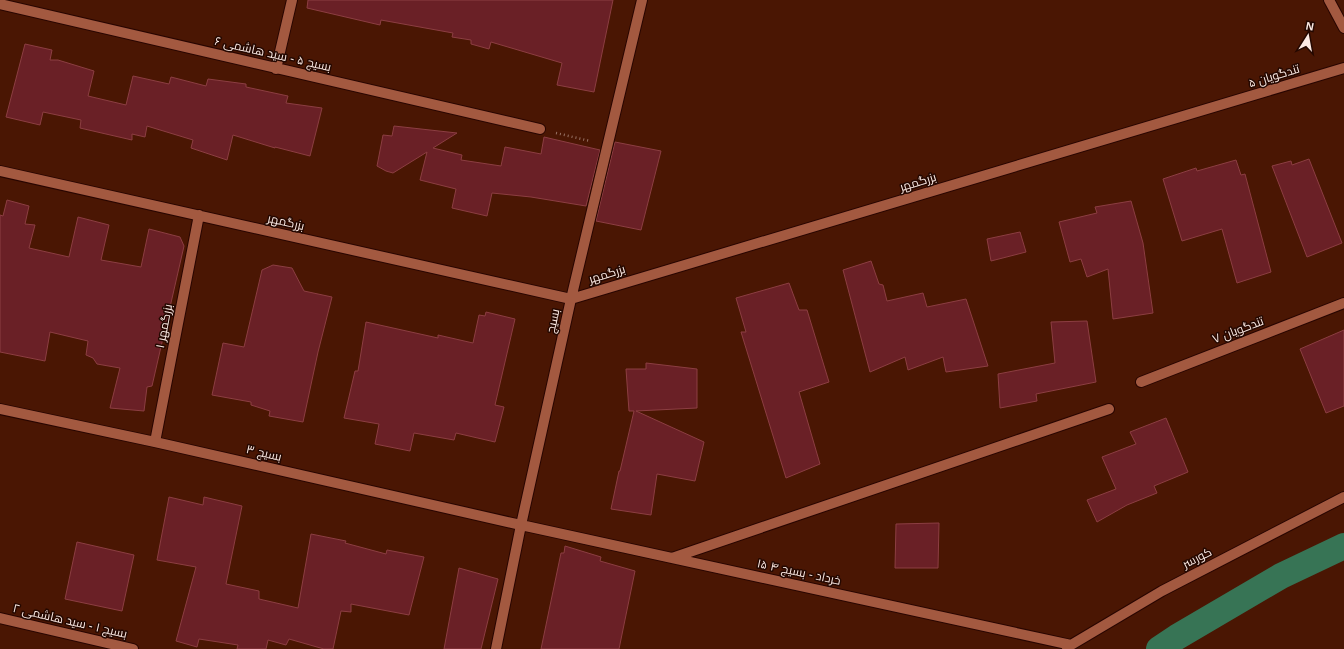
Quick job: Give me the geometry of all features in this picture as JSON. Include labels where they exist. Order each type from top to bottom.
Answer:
[{"type":"street","points":[[276,68],[292,0]]},
{"type":"street","name":"بسیج","points":[[496,649],[571,299],[642,0]]},
{"type":"street","points":[[1329,0],[1344,28]]},
{"type":"street","name":"بسیج ۵ - سید هاشمی ۶","points":[[0,4],[540,130]]},
{"type":"street","name":"تندگویان ۵","points":[[1211,108],[1344,68]]},
{"type":"street","name":"بزرگمهر","points":[[0,171],[571,299],[1211,108]]},
{"type":"street","name":"بزرگمهر ۱","points":[[155,442],[199,216]]},
{"type":"street","name":"تندگویان ۷","points":[[1141,382],[1344,303]]},
{"type":"street","name":"بسیج ۳","points":[[0,409],[155,442],[522,525]]},
{"type":"street","points":[[672,558],[1109,410]]},
{"type":"street","name":"کورسر","points":[[1069,647],[1162,591],[1344,497]]},
{"type":"street","name":"۱۵ خرداد - بسیج ۴","points":[[522,525],[1069,647]]},
{"type":"street","name":"بسیج ۱ - سید هاشمی ۲","points":[[0,618],[133,649]]},
{"type":"path","points":[[540,130],[608,145]]},
{"type":"building","points":[[308,0],[613,0],[594,92],[557,85],[562,63],[491,42],[489,49],[471,44],[471,40],[452,37],[453,33],[381,20],[380,25],[307,8]]},
{"type":"building","points":[[25,44],[52,50],[50,60],[58,60],[94,71],[88,96],[126,105],[133,76],[169,84],[171,77],[206,86],[208,79],[246,84],[246,87],[288,96],[286,103],[322,108],[310,156],[275,148],[233,135],[227,160],[191,148],[193,140],[147,126],[145,137],[132,134],[132,140],[80,128],[81,120],[43,112],[40,125],[6,117]]},
{"type":"building","points":[[394,126],[457,133],[433,148],[462,155],[461,160],[501,166],[505,147],[541,154],[544,137],[600,150],[586,206],[531,197],[492,193],[487,216],[452,208],[456,189],[420,180],[427,152],[393,173],[377,166],[383,135],[392,136]]},
{"type":"building","points":[[615,142],[661,151],[641,230],[596,221]]},
{"type":"building","points":[[1309,159],[1342,243],[1307,257],[1272,166],[1291,161],[1292,165]]},
{"type":"building","points":[[1236,160],[1241,175],[1245,174],[1271,272],[1237,283],[1222,229],[1182,241],[1163,179],[1196,168],[1197,171]]},
{"type":"building","points":[[7,200],[29,206],[25,224],[35,225],[29,248],[69,257],[78,217],[109,225],[101,260],[141,267],[149,229],[180,237],[184,246],[152,386],[147,387],[144,411],[110,408],[120,368],[97,364],[93,358],[86,355],[88,341],[50,332],[45,361],[0,352],[0,215],[3,216]]},
{"type":"building","points":[[1131,201],[1143,243],[1153,313],[1113,319],[1108,269],[1087,277],[1081,259],[1070,262],[1059,222],[1097,213],[1095,207]]},
{"type":"building","points":[[1020,232],[1026,252],[991,261],[987,239]]},
{"type":"building","points":[[871,261],[879,284],[883,285],[887,301],[923,293],[927,307],[966,299],[988,366],[946,372],[943,357],[908,370],[905,357],[870,372],[843,270]]},
{"type":"building","points":[[273,265],[292,268],[304,291],[332,297],[318,352],[303,422],[269,416],[270,411],[251,405],[251,402],[212,395],[223,343],[244,347],[262,270]]},
{"type":"building","points":[[789,283],[799,310],[807,310],[829,382],[799,392],[820,464],[786,478],[741,332],[746,332],[736,298]]},
{"type":"building","points":[[486,312],[515,319],[495,405],[504,407],[495,442],[456,433],[454,440],[414,433],[410,451],[375,444],[379,424],[344,418],[355,371],[358,371],[366,322],[438,338],[438,335],[473,343],[479,315],[485,316]]},
{"type":"building","points":[[1087,321],[1096,382],[1036,394],[1037,401],[1000,408],[998,374],[1055,363],[1051,322]]},
{"type":"building","points":[[1344,330],[1344,406],[1326,413],[1300,349]]},
{"type":"building","points":[[646,363],[697,369],[697,408],[636,411],[704,442],[695,481],[657,474],[651,515],[611,509],[634,411],[629,411],[626,369],[646,369]]},
{"type":"building","points":[[1166,418],[1188,472],[1154,486],[1157,493],[1127,505],[1097,522],[1087,500],[1116,489],[1102,457],[1136,444],[1130,432]]},
{"type":"building","points":[[169,497],[203,505],[204,497],[242,506],[226,584],[259,591],[259,599],[298,608],[311,534],[346,541],[345,543],[386,554],[387,550],[424,557],[409,615],[351,604],[351,612],[341,611],[333,649],[324,649],[289,639],[286,645],[268,640],[266,649],[237,649],[238,645],[199,639],[197,647],[176,641],[196,567],[157,560]]},
{"type":"building","points":[[939,523],[938,568],[895,568],[896,524]]},
{"type":"building","points":[[77,542],[134,555],[122,611],[65,599]]},
{"type":"building","points":[[565,546],[601,557],[600,561],[635,571],[619,649],[541,649],[561,553],[564,553]]},
{"type":"building","points":[[459,568],[498,579],[481,649],[444,649]]},
{"type":"waterway","points":[[1159,649],[1281,576],[1344,546]]}]
